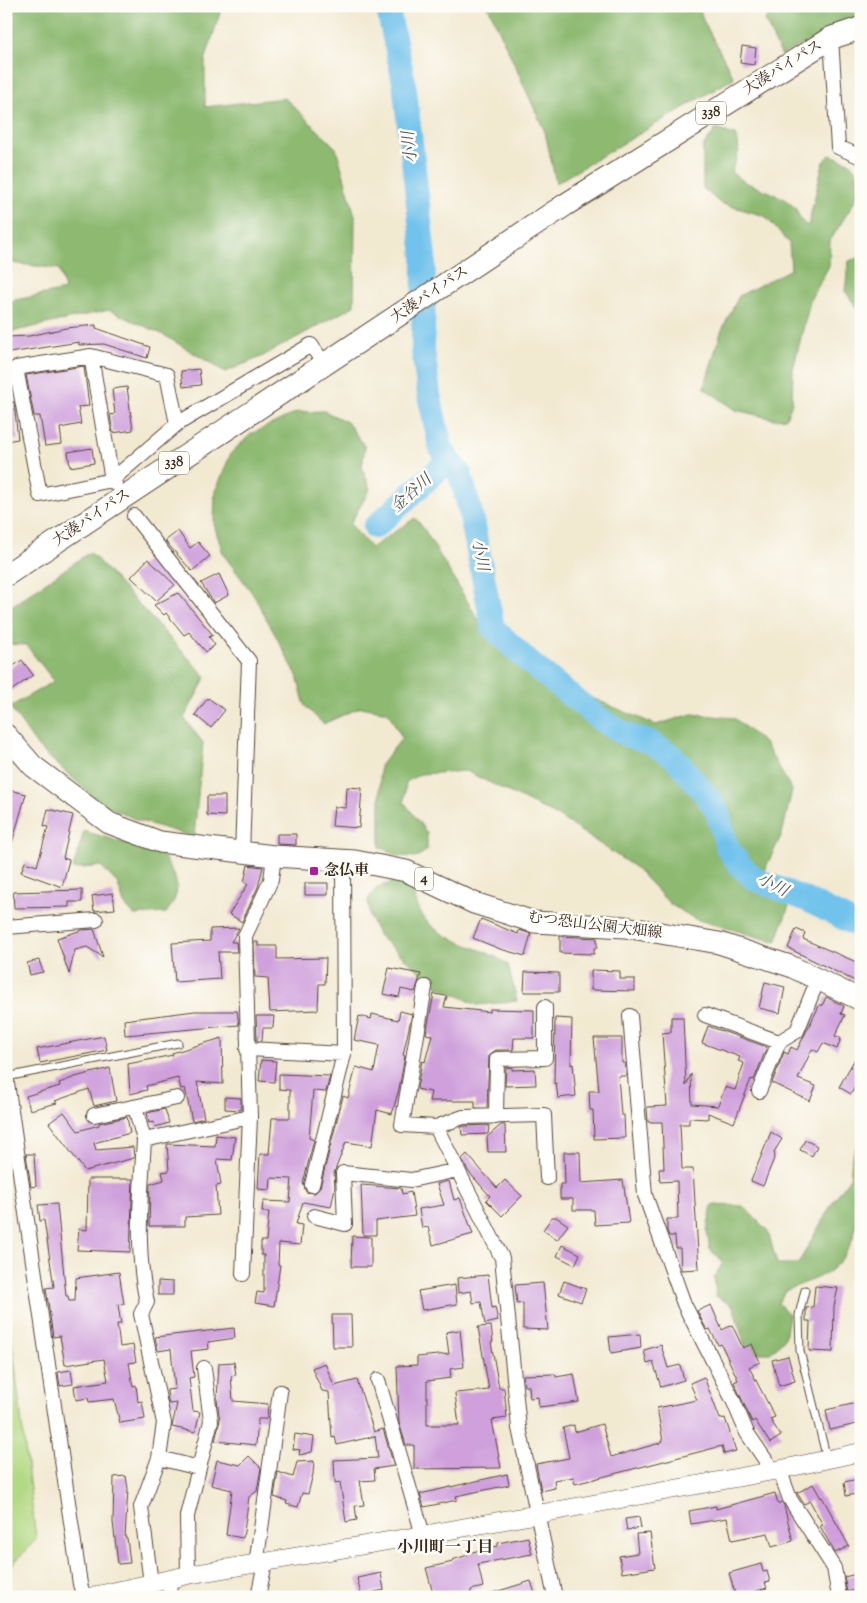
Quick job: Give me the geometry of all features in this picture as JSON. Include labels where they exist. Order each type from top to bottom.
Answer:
[{"type":"highway","name":"大湊バイパス","points":[[6,575],[565,206],[831,38],[861,28]]},
{"type":"main road","name":"むつ恐山公園大畑線","points":[[6,735],[33,766],[109,822],[160,842],[242,853],[343,861],[406,871],[474,904],[534,922],[625,927],[719,944],[790,966],[861,1000]]},
{"type":"street","points":[[831,38],[838,147],[861,158]]},
{"type":"street","points":[[177,424],[167,374],[91,356],[16,368],[40,495],[114,482],[177,424],[312,345],[325,365]]},
{"type":"street","points":[[91,356],[114,482]]},
{"type":"street","points":[[134,516],[249,661],[242,853]]},
{"type":"street","points":[[243,1274],[250,1117],[245,936],[271,880],[274,856]]},
{"type":"street","points":[[312,1185],[344,1054],[343,861]]},
{"type":"street","points":[[6,927],[96,920]]},
{"type":"street","points":[[759,1091],[779,1042],[797,1031],[818,980]]},
{"type":"street","points":[[425,988],[402,1125],[436,1126],[463,1117],[544,1115],[547,1178]]},
{"type":"street","points":[[496,1117],[497,1059],[545,1058],[545,1007]]},
{"type":"street","points":[[705,1015],[779,1042]]},
{"type":"street","points":[[630,1016],[645,1195],[684,1304],[734,1400],[747,1433],[776,1470],[790,1499],[834,1568],[839,1597]]},
{"type":"street","points":[[247,1049],[344,1054]]},
{"type":"street","points":[[6,1077],[79,1574],[84,1597]]},
{"type":"street","points":[[94,1115],[178,1098]]},
{"type":"street","points":[[136,1107],[144,1140],[141,1191],[142,1280],[148,1302],[140,1314],[164,1423],[159,1458],[141,1507],[151,1583]]},
{"type":"street","points":[[144,1140],[250,1117]]},
{"type":"street","points":[[436,1126],[502,1258],[519,1428],[555,1597]]},
{"type":"street","points":[[314,1216],[344,1224],[343,1174],[411,1180],[458,1170]]},
{"type":"street","points":[[188,1575],[187,1516],[211,1421],[204,1368]]},
{"type":"street","points":[[378,1380],[423,1535]]},
{"type":"street","points":[[258,1597],[260,1564],[280,1392]]},
{"type":"street","points":[[89,1597],[151,1583],[170,1588],[188,1575],[423,1535],[776,1470],[861,1452]]},
{"type":"street","points":[[159,1458],[199,1468]]},
{"type":"lane","points":[[6,1077],[178,1043]]},
{"type":"lane","points":[[805,1290],[799,1315],[800,1352],[827,1459]]},
{"type":"green space","points":[[6,6],[222,6],[205,61],[205,107],[285,98],[336,148],[355,216],[354,306],[261,357],[225,372],[164,335],[109,310],[6,333],[6,302],[65,290],[59,269],[12,263],[6,216]]},
{"type":"green space","points":[[488,6],[699,6],[703,20],[734,78],[556,183],[545,132]]},
{"type":"green space","points":[[770,6],[861,6],[861,16],[781,55],[765,21]]},
{"type":"green space","points":[[716,129],[735,135],[737,140],[739,149],[731,172],[745,182],[778,195],[795,207],[804,224],[808,226],[823,163],[830,155],[849,162],[857,172],[858,196],[830,241],[829,266],[811,298],[793,369],[792,403],[786,418],[774,419],[736,410],[704,388],[721,332],[739,296],[791,269],[789,243],[765,216],[720,203],[703,188],[703,147]]},
{"type":"green space","points":[[861,257],[861,313],[845,291],[849,261]]},
{"type":"green space","points":[[324,411],[347,422],[365,447],[362,467],[370,489],[350,524],[371,548],[415,518],[424,529],[491,641],[542,677],[656,725],[692,714],[734,718],[765,744],[792,790],[782,834],[764,871],[794,892],[776,942],[695,919],[670,904],[636,868],[558,816],[466,771],[420,774],[406,782],[404,802],[427,833],[427,850],[417,857],[399,856],[380,847],[380,766],[402,738],[388,712],[361,707],[323,724],[305,706],[297,675],[253,594],[223,554],[214,524],[215,493],[231,453],[251,434],[297,412]]},
{"type":"green space","points":[[90,552],[206,677],[184,718],[203,743],[194,837],[137,820],[98,801],[38,747],[10,707],[54,681],[26,645],[6,644],[6,610]]},
{"type":"green space","points":[[84,831],[162,854],[174,877],[177,890],[172,904],[166,913],[134,915],[124,904],[118,884],[101,866],[73,869]]},
{"type":"green space","points":[[394,882],[410,882],[419,910],[432,927],[442,934],[498,958],[508,965],[517,1001],[477,1005],[433,983],[379,936],[370,918],[368,899],[378,887]]},
{"type":"green space","points":[[861,1137],[861,1192],[856,1229],[850,1246],[841,1260],[828,1272],[785,1291],[778,1303],[789,1314],[785,1338],[771,1353],[747,1353],[733,1306],[716,1296],[714,1277],[724,1262],[710,1250],[707,1231],[712,1205],[743,1206],[768,1231],[777,1264],[798,1264],[834,1200],[850,1178],[852,1156]]},
{"type":"green space","points":[[11,1334],[36,1539],[12,1565],[6,1565],[6,1335]]},
{"type":"building","points":[[742,46],[756,48],[754,65],[740,63]]},
{"type":"building","points":[[96,325],[96,328],[150,347],[147,358],[104,344],[79,345],[79,342],[9,353],[7,337],[29,336],[66,328]]},
{"type":"building","points":[[84,366],[89,406],[78,407],[81,424],[60,428],[62,444],[45,446],[40,416],[34,416],[26,375]]},
{"type":"building","points":[[199,369],[201,385],[183,387],[181,371]]},
{"type":"building","points":[[127,387],[133,430],[113,433],[110,415],[115,414],[112,389]]},
{"type":"building","points":[[14,402],[18,439],[6,441],[6,403]]},
{"type":"building","points":[[92,448],[94,463],[70,467],[68,452]]},
{"type":"building","points":[[178,531],[190,548],[198,542],[210,556],[192,571],[165,541]]},
{"type":"building","points":[[148,559],[175,585],[156,601],[131,577]]},
{"type":"building","points":[[219,574],[229,595],[214,603],[201,583]]},
{"type":"building","points":[[178,593],[213,635],[209,637],[215,645],[206,652],[189,632],[184,635],[166,613],[164,615],[154,605]]},
{"type":"building","points":[[22,660],[33,675],[11,691],[6,685],[6,671]]},
{"type":"building","points":[[208,698],[225,710],[211,728],[195,715]]},
{"type":"building","points":[[347,787],[362,788],[359,828],[332,826],[334,807],[346,808]]},
{"type":"building","points":[[10,790],[26,794],[9,854],[6,853],[6,804]]},
{"type":"building","points":[[207,796],[225,796],[225,816],[207,815]]},
{"type":"building","points":[[48,809],[73,815],[63,858],[69,860],[62,887],[21,872],[25,862],[37,866],[48,827],[44,826]]},
{"type":"building","points":[[277,834],[296,834],[296,845],[277,844]]},
{"type":"building","points":[[248,865],[263,867],[258,887],[242,922],[229,914],[248,884],[244,882]]},
{"type":"building","points":[[305,883],[328,883],[328,895],[305,895]]},
{"type":"building","points":[[82,890],[82,902],[69,902],[69,907],[14,908],[13,892]]},
{"type":"building","points":[[113,893],[115,909],[94,911],[92,896]]},
{"type":"building","points":[[481,919],[518,934],[519,930],[531,934],[525,956],[500,949],[473,938]]},
{"type":"building","points":[[239,928],[231,942],[236,942],[237,952],[218,952],[220,979],[175,982],[172,943],[210,941],[210,929]]},
{"type":"building","points":[[94,929],[103,957],[87,947],[75,950],[69,974],[57,938],[82,930]]},
{"type":"building","points":[[796,929],[805,933],[803,939],[861,964],[861,984],[788,948]]},
{"type":"building","points":[[560,936],[597,938],[597,948],[594,948],[594,954],[560,953]]},
{"type":"building","points":[[254,942],[258,942],[258,946],[277,946],[277,959],[326,958],[325,984],[319,984],[318,1010],[270,1012],[268,978],[255,977]]},
{"type":"building","points":[[39,960],[43,972],[30,975],[27,963]]},
{"type":"building","points":[[389,968],[421,974],[415,992],[401,989],[399,997],[383,994]]},
{"type":"building","points":[[591,970],[620,971],[620,979],[635,979],[635,991],[591,990]]},
{"type":"building","points":[[525,972],[559,973],[559,992],[524,992]]},
{"type":"building","points":[[765,982],[785,987],[780,1013],[759,1008]]},
{"type":"building","points":[[434,994],[447,996],[444,1007],[490,1012],[490,1009],[534,1010],[534,1038],[514,1038],[513,1050],[496,1050],[489,1055],[487,1108],[475,1108],[475,1101],[429,1101],[431,1092],[417,1089],[422,1061],[425,1062],[432,1035],[426,1034]]},
{"type":"building","points":[[826,997],[844,1006],[841,1014],[845,1015],[835,1036],[841,1038],[837,1049],[823,1043],[818,1052],[812,1049],[798,1079],[816,1086],[810,1101],[772,1083],[784,1052],[788,1054],[791,1047],[797,1050],[820,1004],[822,1006]]},
{"type":"building","points":[[195,1011],[237,1011],[239,1025],[125,1035],[124,1020]]},
{"type":"building","points":[[400,1011],[412,1014],[403,1055],[405,1056],[399,1089],[392,1114],[377,1110],[372,1146],[346,1142],[334,1173],[335,1187],[331,1207],[303,1202],[296,1224],[302,1225],[300,1245],[279,1243],[278,1265],[280,1265],[274,1306],[255,1303],[257,1292],[264,1293],[264,1255],[261,1255],[261,1241],[266,1241],[269,1212],[262,1212],[263,1201],[290,1202],[292,1179],[271,1178],[270,1190],[258,1189],[260,1154],[269,1154],[272,1118],[290,1118],[290,1090],[279,1089],[279,1074],[330,1076],[326,1092],[313,1091],[309,1138],[314,1140],[303,1183],[306,1192],[315,1193],[320,1187],[343,1096],[348,1098],[356,1067],[374,1072],[379,1045],[354,1040],[359,1016],[371,1019],[372,1014],[398,1020]]},
{"type":"building","points":[[256,1016],[274,1016],[273,1028],[263,1028],[262,1041],[257,1041]]},
{"type":"building","points":[[671,1017],[683,1017],[686,1086],[691,1074],[692,1104],[718,1106],[725,1087],[735,1090],[744,1063],[738,1061],[740,1057],[702,1043],[708,1026],[767,1047],[754,1080],[751,1079],[734,1123],[708,1113],[708,1119],[689,1118],[689,1124],[680,1124],[682,1169],[693,1169],[699,1269],[681,1270],[680,1248],[676,1248],[675,1236],[669,1236],[667,1231],[667,1219],[678,1219],[677,1181],[660,1182],[659,1169],[664,1169],[662,1122],[648,1122],[647,1107],[667,1106],[662,1033],[671,1032]]},
{"type":"building","points":[[555,1018],[572,1019],[571,1065],[573,1064],[576,1096],[558,1098],[556,1083],[554,1084]]},
{"type":"building","points":[[104,1036],[107,1050],[40,1063],[37,1049]]},
{"type":"building","points":[[222,1038],[223,1084],[197,1082],[204,1118],[192,1121],[185,1088],[181,1089],[178,1078],[146,1086],[147,1090],[130,1094],[128,1064],[173,1055],[172,1053]]},
{"type":"building","points":[[594,1038],[622,1038],[622,1063],[625,1063],[626,1076],[618,1076],[621,1115],[624,1115],[625,1138],[594,1139],[593,1110],[590,1110],[589,1091],[599,1091]]},
{"type":"building","points":[[861,1048],[861,1077],[851,1094],[839,1087]]},
{"type":"building","points":[[261,1060],[276,1061],[274,1082],[259,1081]]},
{"type":"building","points":[[512,1067],[512,1070],[535,1069],[536,1085],[505,1086],[506,1068]]},
{"type":"building","points":[[110,1068],[116,1101],[94,1106],[89,1089],[55,1101],[57,1103],[30,1110],[26,1096],[60,1086],[59,1083],[75,1077]]},
{"type":"building","points":[[225,1097],[241,1098],[241,1110],[225,1109]]},
{"type":"building","points":[[165,1109],[169,1123],[155,1127],[154,1122],[149,1123],[147,1113]]},
{"type":"building","points":[[64,1112],[78,1131],[99,1125],[99,1123],[127,1117],[130,1133],[94,1143],[96,1150],[133,1147],[134,1158],[85,1171],[49,1123]]},
{"type":"building","points":[[489,1125],[488,1134],[462,1135],[461,1127]]},
{"type":"building","points":[[501,1125],[505,1125],[506,1152],[488,1152],[487,1137]]},
{"type":"building","points":[[771,1132],[782,1139],[774,1152],[775,1156],[763,1186],[751,1181]]},
{"type":"building","points":[[216,1135],[235,1137],[232,1160],[217,1159],[221,1185],[216,1186],[218,1215],[185,1217],[185,1226],[149,1226],[150,1184],[164,1180],[162,1172],[169,1171],[167,1144],[215,1146]]},
{"type":"building","points":[[805,1140],[817,1146],[812,1156],[800,1150]]},
{"type":"building","points":[[564,1152],[580,1152],[581,1183],[623,1180],[629,1223],[595,1225],[594,1210],[573,1210],[573,1199],[560,1199],[560,1184],[565,1184]]},
{"type":"building","points":[[26,1154],[34,1154],[36,1186],[31,1187]]},
{"type":"building","points":[[467,1154],[497,1188],[505,1180],[522,1196],[502,1216],[486,1200],[490,1196],[468,1171],[462,1159]]},
{"type":"building","points":[[88,1179],[133,1179],[130,1252],[77,1250],[79,1229],[87,1230]]},
{"type":"building","points":[[449,1181],[454,1200],[460,1198],[473,1234],[433,1245],[428,1227],[422,1228],[419,1209],[444,1205],[437,1184]]},
{"type":"building","points":[[361,1185],[401,1188],[402,1194],[411,1192],[415,1216],[376,1221],[376,1235],[363,1235]]},
{"type":"building","points":[[57,1204],[66,1296],[68,1296],[69,1301],[75,1301],[76,1278],[119,1272],[124,1304],[118,1305],[121,1324],[117,1324],[120,1347],[133,1345],[136,1362],[129,1363],[133,1386],[136,1385],[138,1402],[142,1401],[145,1419],[120,1423],[114,1399],[89,1402],[88,1398],[76,1400],[74,1386],[108,1381],[104,1359],[65,1365],[60,1336],[53,1337],[46,1288],[54,1287],[44,1220],[40,1221],[38,1205]]},
{"type":"building","points":[[552,1217],[556,1217],[568,1225],[557,1240],[543,1230]]},
{"type":"building","points":[[352,1236],[371,1237],[371,1267],[351,1267]]},
{"type":"building","points":[[562,1245],[580,1254],[575,1265],[557,1256]]},
{"type":"building","points":[[488,1275],[492,1308],[495,1307],[498,1321],[485,1324],[481,1302],[473,1303],[471,1291],[458,1293],[457,1278]]},
{"type":"building","points":[[158,1281],[173,1282],[173,1295],[158,1295]]},
{"type":"building","points":[[564,1281],[586,1289],[581,1302],[559,1294]]},
{"type":"building","points":[[543,1283],[548,1330],[523,1329],[523,1303],[517,1304],[515,1285]]},
{"type":"building","points":[[455,1285],[457,1304],[422,1310],[418,1291]]},
{"type":"building","points":[[815,1286],[838,1288],[834,1306],[833,1352],[809,1351],[810,1321],[806,1321],[806,1308],[813,1307]]},
{"type":"building","points":[[711,1305],[722,1330],[732,1325],[743,1348],[752,1344],[760,1362],[749,1367],[775,1417],[770,1419],[781,1436],[770,1443],[755,1420],[752,1422],[734,1382],[738,1380],[721,1344],[718,1345],[710,1329],[707,1330],[697,1311]]},
{"type":"building","points":[[332,1315],[351,1315],[352,1347],[333,1347]]},
{"type":"building","points":[[491,1326],[493,1342],[491,1342],[499,1388],[504,1388],[507,1418],[492,1420],[501,1468],[414,1469],[414,1445],[406,1445],[399,1423],[397,1366],[417,1365],[417,1357],[449,1354],[446,1332],[460,1330],[464,1367],[450,1369],[451,1378],[427,1381],[427,1425],[459,1425],[455,1393],[489,1390],[478,1327]]},
{"type":"building","points":[[234,1328],[235,1338],[208,1342],[209,1349],[191,1351],[194,1377],[189,1378],[193,1411],[200,1412],[195,1432],[172,1427],[177,1403],[169,1404],[168,1401],[167,1390],[175,1389],[171,1349],[158,1351],[155,1337]]},
{"type":"building","points":[[640,1334],[641,1348],[611,1353],[609,1337]]},
{"type":"building","points":[[661,1345],[668,1368],[680,1365],[684,1380],[661,1387],[653,1362],[647,1364],[644,1350]]},
{"type":"building","points":[[788,1356],[795,1381],[779,1386],[772,1360]]},
{"type":"building","points":[[234,1362],[236,1375],[231,1376],[233,1401],[268,1404],[267,1419],[258,1419],[256,1445],[215,1441],[220,1420],[217,1400],[219,1363]]},
{"type":"building","points":[[325,1363],[334,1386],[357,1380],[374,1432],[383,1429],[394,1466],[374,1469],[375,1480],[360,1481],[364,1505],[355,1506],[357,1520],[346,1522],[340,1482],[335,1483],[334,1460],[378,1458],[375,1436],[337,1445],[335,1437],[332,1438],[329,1392],[322,1391],[312,1368]]},
{"type":"building","points":[[71,1370],[73,1384],[60,1386],[58,1372]]},
{"type":"building","points":[[555,1374],[556,1377],[574,1374],[579,1402],[539,1407],[538,1397],[530,1398],[529,1386],[524,1386],[523,1375]]},
{"type":"building","points":[[704,1377],[720,1419],[725,1418],[736,1451],[724,1454],[722,1446],[575,1484],[573,1477],[554,1480],[555,1488],[541,1491],[536,1464],[569,1458],[563,1428],[574,1425],[575,1432],[602,1424],[611,1457],[660,1443],[663,1441],[657,1408],[697,1400],[690,1383]]},
{"type":"building","points":[[861,1402],[861,1423],[830,1430],[826,1410]]},
{"type":"building","points":[[295,1434],[314,1437],[312,1452],[299,1455],[300,1450],[293,1449]]},
{"type":"building","points":[[249,1456],[261,1468],[257,1491],[249,1497],[243,1538],[226,1535],[232,1490],[211,1485],[217,1460],[240,1465]]},
{"type":"building","points":[[314,1461],[308,1494],[302,1493],[298,1507],[286,1504],[287,1501],[274,1497],[278,1472],[293,1477],[297,1462]]},
{"type":"building","points":[[507,1474],[509,1485],[456,1496],[457,1500],[424,1507],[420,1494]]},
{"type":"building","points":[[126,1476],[128,1489],[125,1538],[127,1538],[130,1563],[118,1564],[113,1522],[114,1477]]},
{"type":"building","points":[[858,1479],[861,1493],[846,1496],[844,1482]]},
{"type":"building","points":[[813,1484],[849,1546],[835,1553],[820,1526],[823,1525],[810,1501],[804,1504],[797,1493]]},
{"type":"building","points":[[775,1493],[778,1504],[782,1502],[784,1506],[793,1541],[772,1547],[768,1533],[732,1540],[727,1518],[691,1524],[689,1511],[716,1506],[716,1509]]},
{"type":"building","points":[[639,1517],[641,1528],[627,1530],[625,1519]]},
{"type":"building","points":[[650,1533],[655,1568],[622,1573],[619,1556],[638,1553],[636,1534]]},
{"type":"building","points":[[528,1537],[532,1554],[478,1564],[483,1587],[471,1590],[471,1593],[454,1597],[434,1597],[426,1568],[453,1562],[452,1560],[468,1555],[468,1553],[498,1546],[498,1543]]},
{"type":"building","points":[[761,1564],[763,1572],[767,1571],[770,1582],[765,1583],[767,1588],[736,1597],[729,1573]]},
{"type":"building","points":[[381,1573],[384,1590],[361,1595],[357,1578]]},
{"type":"building","points":[[861,1573],[861,1589],[847,1592],[844,1577]]},
{"type":"building","points":[[531,1581],[536,1597],[490,1597],[489,1594]]},
{"type":"waterway","name":"小川","points":[[387,6],[404,82],[424,257],[423,350],[429,395],[441,449],[460,474],[470,510],[493,628],[530,663],[601,720],[626,735],[649,742],[673,756],[707,796],[717,811],[727,847],[739,864],[754,879],[807,900],[861,927]]},
{"type":"waterway","name":"金谷川","points":[[375,527],[448,461]]},
{"type":"place","name":"念仏車","points":[[314,871]]},
{"type":"district","name":"小川町一丁目","points":[[445,1548]]}]
